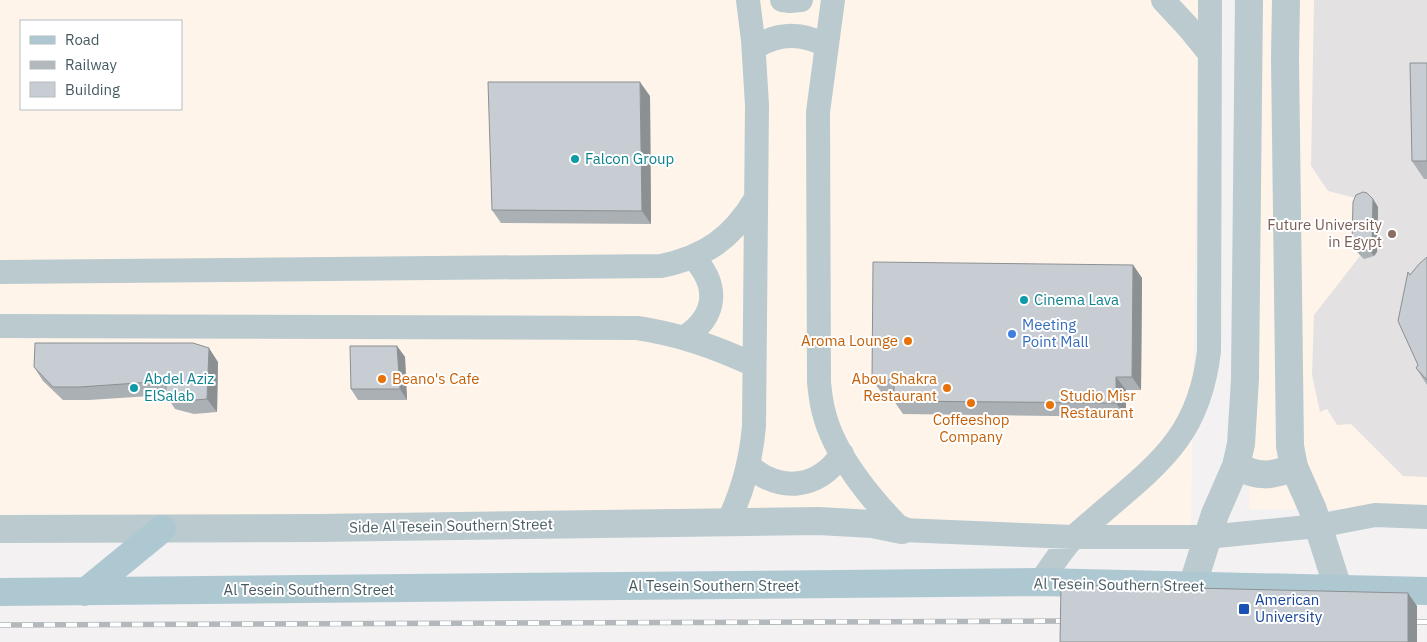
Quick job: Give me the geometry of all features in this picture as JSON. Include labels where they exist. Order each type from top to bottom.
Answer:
[{"type":"main road","points":[[85,592],[162,529]]},
{"type":"main road","name":"Al Tesein Southern Street","points":[[0,592],[1040,582],[1427,591]]},
{"type":"street","points":[[728,522],[737,504],[749,466],[754,426],[757,105],[754,48],[748,0]]},
{"type":"street","points":[[782,0],[800,0]]},
{"type":"street","points":[[833,0],[818,112],[819,382],[824,413],[835,442],[880,509],[902,530],[1074,537],[1207,537],[1318,526],[1375,515],[1427,517]]},
{"type":"street","points":[[1163,0],[1210,54]]},
{"type":"street","points":[[1040,582],[1074,537],[1150,472],[1169,452],[1194,412],[1206,377],[1209,351],[1210,0]]},
{"type":"street","points":[[1192,587],[1215,514],[1236,466],[1241,444],[1245,379],[1249,0]]},
{"type":"street","points":[[1286,0],[1285,58],[1290,446],[1294,467],[1318,526],[1338,588]]},
{"type":"street","points":[[754,48],[773,38],[795,35],[816,40],[826,45]]},
{"type":"street","points":[[0,272],[650,266],[672,264],[709,250],[723,240],[746,215],[755,200]]},
{"type":"street","points":[[685,337],[695,331],[703,322],[711,300],[711,288],[708,277],[702,266],[693,257]]},
{"type":"street","points":[[0,326],[637,328],[685,337],[709,345],[754,366]]},
{"type":"street","points":[[749,466],[769,480],[792,484],[804,482],[826,472],[842,454]]},
{"type":"street","points":[[1236,466],[1249,473],[1265,476],[1280,473],[1294,467]]},
{"type":"street","name":"Side Al Tesein Southern Street","points":[[0,529],[162,529],[828,521],[872,524],[902,530]]},
{"type":"shaded area","points":[[0,0],[1199,0],[1191,528],[0,520]]},
{"type":"shaded area","points":[[1257,0],[1427,0],[1427,509],[1249,509]]},
{"type":"shaded area","name":"Future University in Egypt","points":[[1314,0],[1427,0],[1427,477],[1403,476],[1351,424],[1337,425],[1327,409],[1320,412],[1312,375],[1314,315],[1360,256],[1357,247],[1363,200],[1328,191],[1311,166]]},
{"type":"building","points":[[1410,63],[1427,63],[1427,161],[1412,161]]},
{"type":"building","name":"Falcon Group","points":[[488,82],[640,82],[642,211],[492,210]]},
{"type":"building","points":[[1363,192],[1373,199],[1372,245],[1369,249],[1359,252],[1352,244],[1353,202],[1356,195]]},
{"type":"building","points":[[1427,257],[1427,380],[1416,368],[1418,365],[1398,321],[1408,272],[1410,275]]},
{"type":"building","name":"Meeting Point Mall","points":[[873,262],[1133,265],[1132,377],[1116,377],[1116,403],[894,401],[894,380],[872,380]]},
{"type":"building","name":"Abdel Aziz ElSalab","points":[[35,343],[193,343],[209,348],[207,399],[184,401],[166,396],[166,381],[53,387],[34,367]]},
{"type":"building","name":"Beano's Cafe","points":[[350,346],[397,346],[400,389],[351,389]]},
{"type":"building","name":"American University","points":[[1061,585],[1408,593],[1408,642],[1060,642]]},
{"type":"railway","points":[[0,625],[1070,621]]},
{"type":"railway","points":[[1417,622],[1427,622]]},
{"type":"place","name":"Falcon Group","points":[[575,159]]},
{"type":"place","name":"Future University in Egypt","points":[[1392,234]]},
{"type":"place","name":"Cinema Lava","points":[[1024,300]]},
{"type":"place","name":"Meeting Point Mall","points":[[1012,334]]},
{"type":"place","name":"Aroma Lounge","points":[[908,341]]},
{"type":"place","name":"Beano's Cafe","points":[[382,379]]},
{"type":"place","name":"Abdel Aziz ElSalab","points":[[134,388]]},
{"type":"place","name":"Abou Shakra Restaurant","points":[[947,388]]},
{"type":"place","name":"Coffeeshop Company","points":[[971,403]]},
{"type":"place","name":"Studio Misr Restaurant","points":[[1050,405]]},
{"type":"place","name":"American University","points":[[1244,609]]}]
